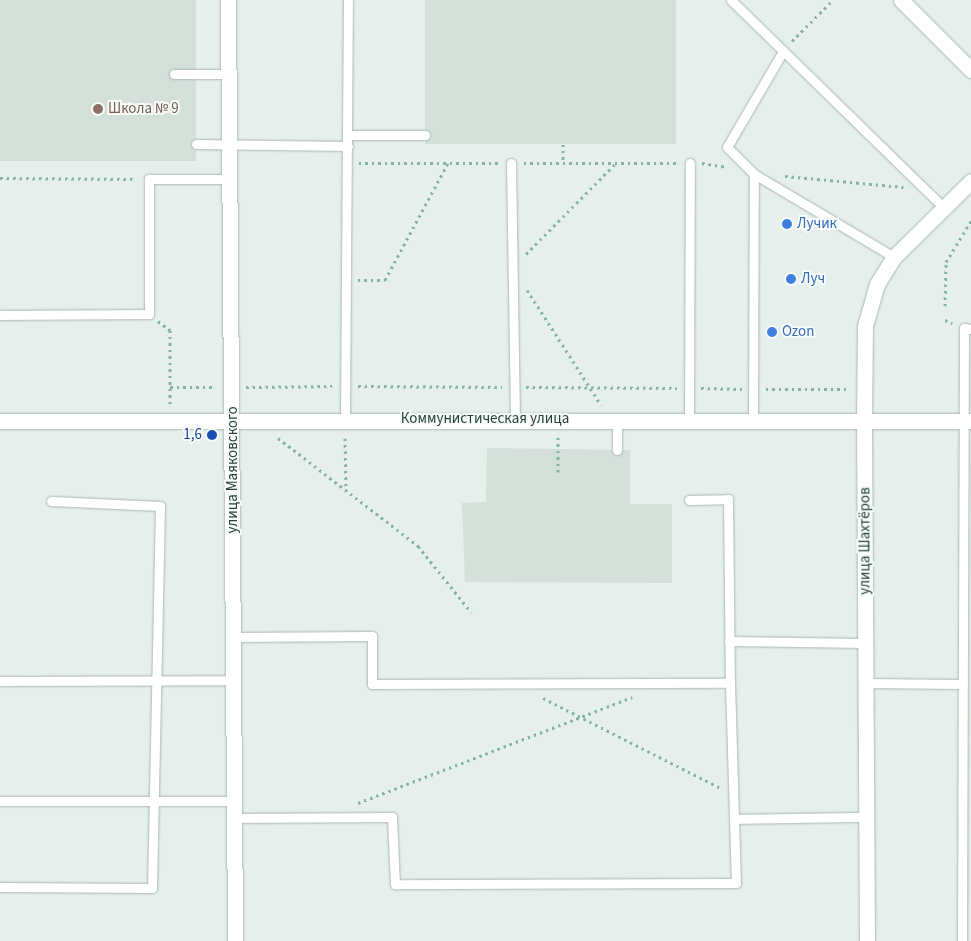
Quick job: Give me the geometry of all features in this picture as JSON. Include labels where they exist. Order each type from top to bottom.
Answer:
[{"type":"street","name":"улица Маяковского","points":[[228,0],[229,179],[234,420],[233,680],[236,941]]},
{"type":"street","points":[[901,0],[971,70]]},
{"type":"street","name":"улица Шахтёров","points":[[867,941],[865,326],[876,284],[894,257],[970,185]]},
{"type":"street","name":"Коммунистическая улица","points":[[0,421],[515,419],[967,421]]},
{"type":"lane","points":[[345,419],[348,0]]},
{"type":"lane","points":[[731,0],[944,208]]},
{"type":"lane","points":[[783,51],[727,147],[754,174],[894,257]]},
{"type":"lane","points":[[174,74],[229,74]]},
{"type":"lane","points":[[348,135],[425,135]]},
{"type":"lane","points":[[196,144],[348,146]]},
{"type":"lane","points":[[511,163],[515,419]]},
{"type":"lane","points":[[689,420],[690,163]]},
{"type":"lane","points":[[753,420],[754,174]]},
{"type":"lane","points":[[0,315],[149,314],[149,179],[229,179]]},
{"type":"lane","points":[[962,941],[966,875],[963,684],[967,421],[964,328],[971,329]]},
{"type":"lane","points":[[614,420],[618,450]]},
{"type":"lane","points":[[234,818],[392,817],[395,884],[736,883],[729,641],[728,499],[689,500]]},
{"type":"lane","points":[[0,887],[152,888],[160,506],[52,502]]},
{"type":"lane","points":[[233,637],[372,636],[372,684],[730,683]]},
{"type":"lane","points":[[729,641],[865,643]]},
{"type":"lane","points":[[0,681],[233,680]]},
{"type":"lane","points":[[866,683],[963,684]]},
{"type":"lane","points":[[0,801],[234,801]]},
{"type":"lane","points":[[734,819],[866,818]]},
{"type":"path","points":[[783,51],[832,0]]},
{"type":"path","points":[[563,144],[563,163]]},
{"type":"path","points":[[348,163],[690,163],[754,174]]},
{"type":"path","points":[[347,280],[385,280],[448,163]]},
{"type":"path","points":[[614,420],[512,267],[616,163]]},
{"type":"path","points":[[782,176],[924,188]]},
{"type":"path","points":[[0,178],[149,179]]},
{"type":"path","points":[[945,306],[946,262],[971,221]]},
{"type":"path","points":[[149,314],[170,330],[170,420]]},
{"type":"path","points":[[345,419],[346,492]]},
{"type":"path","points":[[558,420],[558,472]]},
{"type":"path","points":[[274,436],[418,546],[471,612]]},
{"type":"path","points":[[515,684],[733,795]]},
{"type":"path","points":[[355,804],[584,719],[636,695]]},
{"type":"shaded area","name":"Школа № 9","points":[[0,0],[196,0],[196,161],[0,161]]},
{"type":"shaded area","points":[[425,0],[676,0],[676,144],[425,144]]},
{"type":"shaded area","points":[[487,448],[630,450],[630,504],[672,504],[672,583],[465,582],[462,503],[486,502]]},
{"type":"place","name":"Школа № 9","points":[[98,109]]},
{"type":"place","name":"Лучик","points":[[787,224]]},
{"type":"place","name":"Луч","points":[[791,279]]},
{"type":"place","name":"Ozon","points":[[772,332]]},
{"type":"place","name":"1,6","points":[[212,435]]}]
